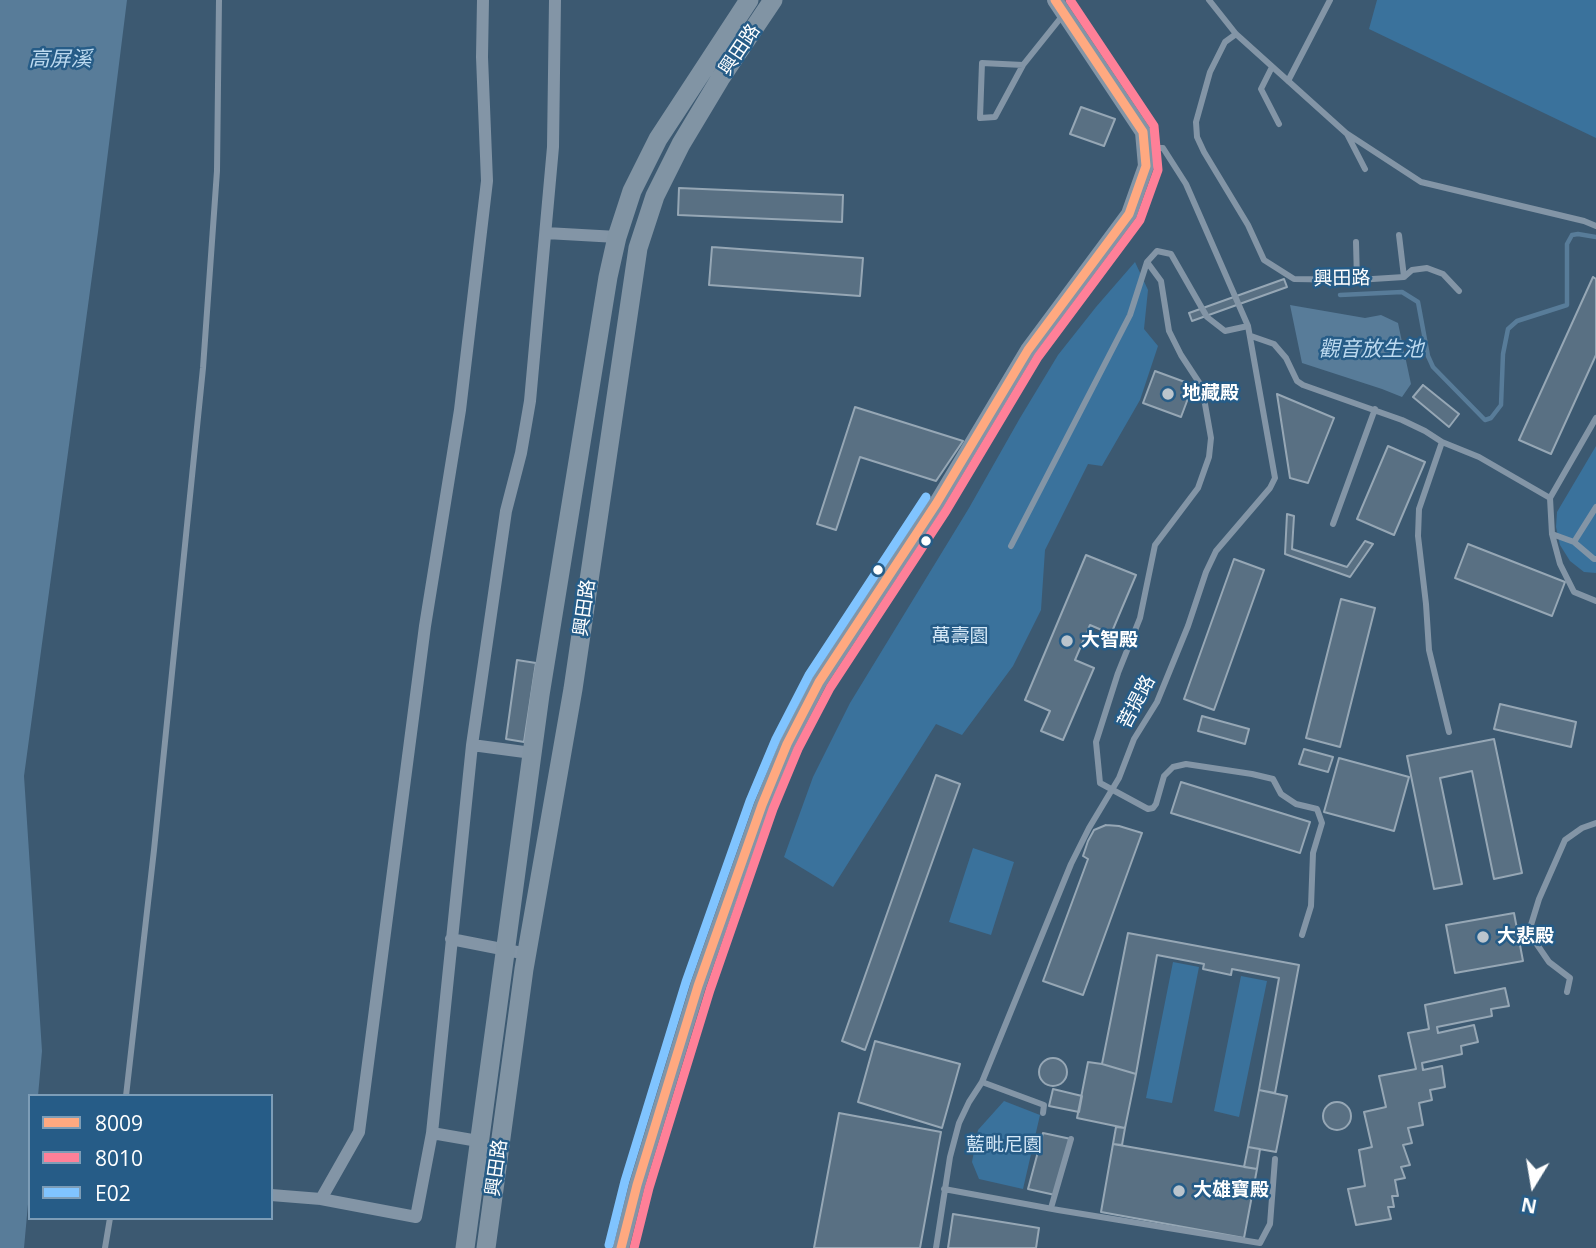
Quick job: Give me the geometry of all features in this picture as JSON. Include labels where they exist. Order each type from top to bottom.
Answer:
[{"type":"main road","name":"興田路","points":[[465,1248],[532,753],[608,277],[617,237],[632,191],[658,139],[749,0]]},
{"type":"main road","name":"興田路","points":[[486,1248],[527,954],[573,689],[636,261],[654,197],[681,144],[720,79],[773,0]]},
{"type":"main road","points":[[561,567],[590,571]]},
{"type":"main road","points":[[528,784],[556,786]]},
{"type":"street","points":[[321,1199],[359,1132],[423,640],[460,410],[487,180],[482,57],[483,0]]},
{"type":"street","points":[[273,1195],[321,1199],[416,1217],[432,1133],[472,745],[506,511],[521,453],[530,401],[554,147],[555,0]]},
{"type":"street","points":[[621,1248],[637,1185],[698,986],[762,805],[788,744],[819,682],[936,504],[1028,350],[1129,214],[1146,166],[1143,132],[1060,6]]},
{"type":"street","points":[[546,233],[617,237]]},
{"type":"street","points":[[472,745],[532,753]]},
{"type":"street","points":[[451,939],[527,954]]},
{"type":"street","points":[[432,1133],[478,1142]]},
{"type":"lane","points":[[127,1094],[203,368],[217,171],[219,0]]},
{"type":"lane","points":[[1209,0],[1236,34],[1346,133],[1421,183],[1596,226]]},
{"type":"lane","points":[[1288,81],[1330,0]]},
{"type":"lane","points":[[1023,65],[982,63],[980,118],[995,117],[1023,65],[1060,6]]},
{"type":"lane","name":"興田路","points":[[1236,34],[1225,42],[1210,72],[1196,122],[1197,137],[1248,225],[1264,261],[1294,279],[1357,280],[1404,277],[1412,270],[1427,268],[1443,274],[1459,291]]},
{"type":"lane","points":[[1272,67],[1262,89],[1279,124]]},
{"type":"lane","points":[[1346,133],[1365,169]]},
{"type":"lane","name":"菩提路","points":[[936,1248],[944,1189],[959,1123],[982,1082],[1071,864],[1157,702],[1216,551],[1270,488],[1275,478],[1248,326],[1186,184],[1163,148],[1144,148]]},
{"type":"lane","points":[[1399,235],[1404,277]]},
{"type":"lane","points":[[1356,243],[1357,280]]},
{"type":"lane","points":[[1012,546],[1130,315],[1147,262],[1157,251],[1171,254],[1207,317],[1225,331],[1248,326]]},
{"type":"lane","points":[[1147,262],[1161,281],[1169,331],[1202,387],[1211,439],[1209,457],[1198,488],[1155,545],[1140,618],[1118,673],[1096,741],[1100,783],[1145,808],[1153,808],[1164,776],[1173,767],[1186,764],[1273,779],[1281,794],[1296,804],[1317,809],[1322,823],[1313,853],[1311,906],[1302,935]]},
{"type":"lane","points":[[1251,336],[1274,344],[1286,358],[1297,381],[1303,385],[1375,409],[1425,431],[1442,442],[1479,457],[1550,498]]},
{"type":"lane","points":[[1333,524],[1375,409]]},
{"type":"lane","points":[[1596,418],[1550,498],[1552,534],[1560,564],[1574,592],[1596,601]]},
{"type":"lane","points":[[1442,442],[1419,509],[1418,536],[1429,650],[1449,732]]},
{"type":"lane","points":[[1574,542],[1596,508]]},
{"type":"lane","points":[[1552,534],[1574,542],[1596,559]]},
{"type":"lane","points":[[1567,992],[1570,978],[1549,962],[1536,943],[1531,925],[1565,841],[1582,828],[1596,823]]},
{"type":"lane","points":[[982,1082],[1044,1105],[1043,1113]]},
{"type":"lane","points":[[1051,1208],[1071,1139]]},
{"type":"lane","points":[[944,1189],[1260,1243],[1270,1224],[1275,1159]]},
{"type":"lane","points":[[105,1248],[110,1220]]},
{"type":"green space","points":[[1377,0],[1596,0],[1596,138],[1369,29]]},
{"type":"green space","name":"萬壽園","points":[[1135,262],[1148,290],[1144,329],[1158,346],[1140,400],[1102,466],[1088,464],[1045,550],[1041,610],[1013,666],[962,735],[936,724],[833,887],[784,857],[813,777],[850,703],[969,508],[1058,355]]},
{"type":"green space","points":[[1596,446],[1596,573],[1584,572],[1570,561],[1560,545],[1556,527],[1557,512]]},
{"type":"green space","points":[[973,848],[1014,862],[991,935],[949,922]]},
{"type":"green space","points":[[1173,962],[1199,967],[1172,1103],[1146,1098]]},
{"type":"green space","points":[[1241,976],[1267,981],[1239,1117],[1214,1111]]},
{"type":"green space","name":"藍毗尼園","points":[[1004,1101],[1040,1115],[1023,1189],[979,1179],[972,1162],[978,1130]]},
{"type":"water","name":"高屏溪","points":[[0,0],[127,0],[24,776],[42,1051],[38,1094],[28,1094],[28,1204],[24,1248],[0,1248]]},
{"type":"water","name":"觀音放生池","points":[[1290,305],[1365,318],[1381,315],[1398,323],[1411,384],[1402,397],[1302,363]]},
{"type":"building","points":[[1081,107],[1115,119],[1104,146],[1070,134]]},
{"type":"building","points":[[679,188],[843,195],[842,222],[678,215]]},
{"type":"building","points":[[712,247],[863,258],[860,296],[709,285]]},
{"type":"building","points":[[1593,277],[1596,279],[1596,355],[1551,454],[1519,440]]},
{"type":"building","points":[[1284,279],[1287,287],[1192,321],[1189,313]]},
{"type":"building","name":"地藏殿","points":[[1155,371],[1193,385],[1181,417],[1143,403]]},
{"type":"building","points":[[1423,385],[1459,414],[1449,427],[1413,397]]},
{"type":"building","points":[[1277,394],[1334,418],[1308,483],[1290,478]]},
{"type":"building","points":[[855,407],[963,441],[936,481],[860,457],[836,530],[817,524]]},
{"type":"building","points":[[1388,446],[1425,462],[1394,535],[1357,519]]},
{"type":"building","points":[[1287,514],[1294,516],[1292,549],[1347,567],[1365,541],[1373,544],[1350,577],[1285,554]]},
{"type":"building","points":[[1468,544],[1565,582],[1552,616],[1455,578]]},
{"type":"building","name":"大智殿","points":[[1086,555],[1136,575],[1111,634],[1090,625],[1075,660],[1094,668],[1063,740],[1041,731],[1050,711],[1025,700]]},
{"type":"building","points":[[1234,559],[1264,570],[1214,710],[1184,699]]},
{"type":"building","points":[[1341,599],[1375,608],[1340,747],[1306,738]]},
{"type":"building","points":[[517,660],[536,663],[524,742],[506,739]]},
{"type":"building","points":[[1500,704],[1576,722],[1571,747],[1494,729]]},
{"type":"building","points":[[1202,716],[1249,729],[1245,744],[1198,731]]},
{"type":"building","points":[[1494,739],[1522,873],[1494,879],[1472,771],[1440,778],[1462,884],[1434,889],[1407,756]]},
{"type":"building","points":[[1304,749],[1333,757],[1328,772],[1299,764]]},
{"type":"building","points":[[1339,758],[1409,777],[1394,831],[1324,812]]},
{"type":"building","points":[[936,775],[960,784],[865,1050],[842,1041]]},
{"type":"building","points":[[1181,782],[1310,822],[1300,853],[1171,813]]},
{"type":"building","points":[[1106,825],[1142,833],[1083,995],[1043,981],[1088,859],[1083,856],[1088,841],[1094,830]]},
{"type":"building","name":"大悲殿","points":[[1514,913],[1523,961],[1455,973],[1446,925]]},
{"type":"building","points":[[1128,933],[1299,965],[1275,1093],[1259,1090],[1279,978],[1232,969],[1231,975],[1203,969],[1204,964],[1157,955],[1136,1074],[1102,1064]]},
{"type":"building","points":[[1505,988],[1509,1006],[1491,1009],[1492,1016],[1437,1027],[1438,1033],[1474,1025],[1478,1042],[1461,1046],[1462,1054],[1422,1063],[1423,1070],[1442,1066],[1445,1087],[1430,1090],[1432,1100],[1419,1103],[1423,1125],[1408,1128],[1412,1143],[1403,1145],[1410,1165],[1401,1167],[1405,1178],[1395,1180],[1398,1196],[1392,1196],[1394,1207],[1388,1207],[1391,1219],[1356,1225],[1348,1189],[1365,1186],[1359,1150],[1372,1147],[1364,1112],[1386,1107],[1379,1076],[1416,1069],[1408,1033],[1429,1029],[1425,1005]]},
{"type":"building","points":[[875,1041],[960,1064],[942,1128],[858,1102]]},
{"type":"building","points":[[1053,1058],[1063,1062],[1067,1072],[1063,1082],[1053,1086],[1043,1082],[1039,1072],[1043,1062]]},
{"type":"building","points":[[1088,1062],[1136,1074],[1125,1128],[1077,1118]]},
{"type":"building","points":[[1053,1089],[1082,1096],[1079,1112],[1049,1106]]},
{"type":"building","points":[[1259,1090],[1287,1096],[1276,1152],[1248,1147]]},
{"type":"building","points":[[1337,1102],[1347,1106],[1351,1116],[1347,1126],[1337,1130],[1327,1126],[1323,1116],[1327,1106]]},
{"type":"building","points":[[839,1113],[941,1132],[920,1248],[814,1248]]},
{"type":"building","points":[[1116,1127],[1125,1128],[1122,1145],[1113,1144]]},
{"type":"building","points":[[1043,1133],[1071,1139],[1055,1195],[1028,1189]]},
{"type":"building","name":"大雄寶殿","points":[[1113,1144],[1257,1169],[1244,1238],[1101,1212]]},
{"type":"building","points":[[1248,1147],[1260,1149],[1257,1169],[1244,1167]]},
{"type":"building","points":[[953,1214],[1039,1228],[1036,1248],[948,1248]]},
{"type":"waterway","points":[[1340,295],[1402,292],[1418,302],[1428,356],[1433,367],[1485,420],[1491,418],[1501,405],[1503,354],[1508,329],[1517,321],[1567,305],[1567,244],[1572,235],[1596,237]]},
{"type":"transit line","name":"8009","points":[[621,1248],[637,1185],[698,986],[762,805],[787,744],[819,682],[936,504],[1028,350],[1129,214],[1146,166],[1143,132],[1055,0]]},
{"type":"transit line","name":"8010","points":[[634,1248],[649,1188],[710,990],[773,809],[798,749],[830,688],[946,511],[1038,357],[1140,220],[1158,170],[1154,126],[1070,0]]},
{"type":"transit line","name":"E02","points":[[609,1245],[625,1181],[686,982],[750,801],[776,739],[809,675],[926,497]]},
{"type":"place","name":"地藏殿","points":[[1168,394]]},
{"type":"place","name":"大智殿","points":[[1067,641]]},
{"type":"place","name":"大悲殿","points":[[1483,937]]},
{"type":"place","name":"大雄寶殿","points":[[1179,1191]]}]
